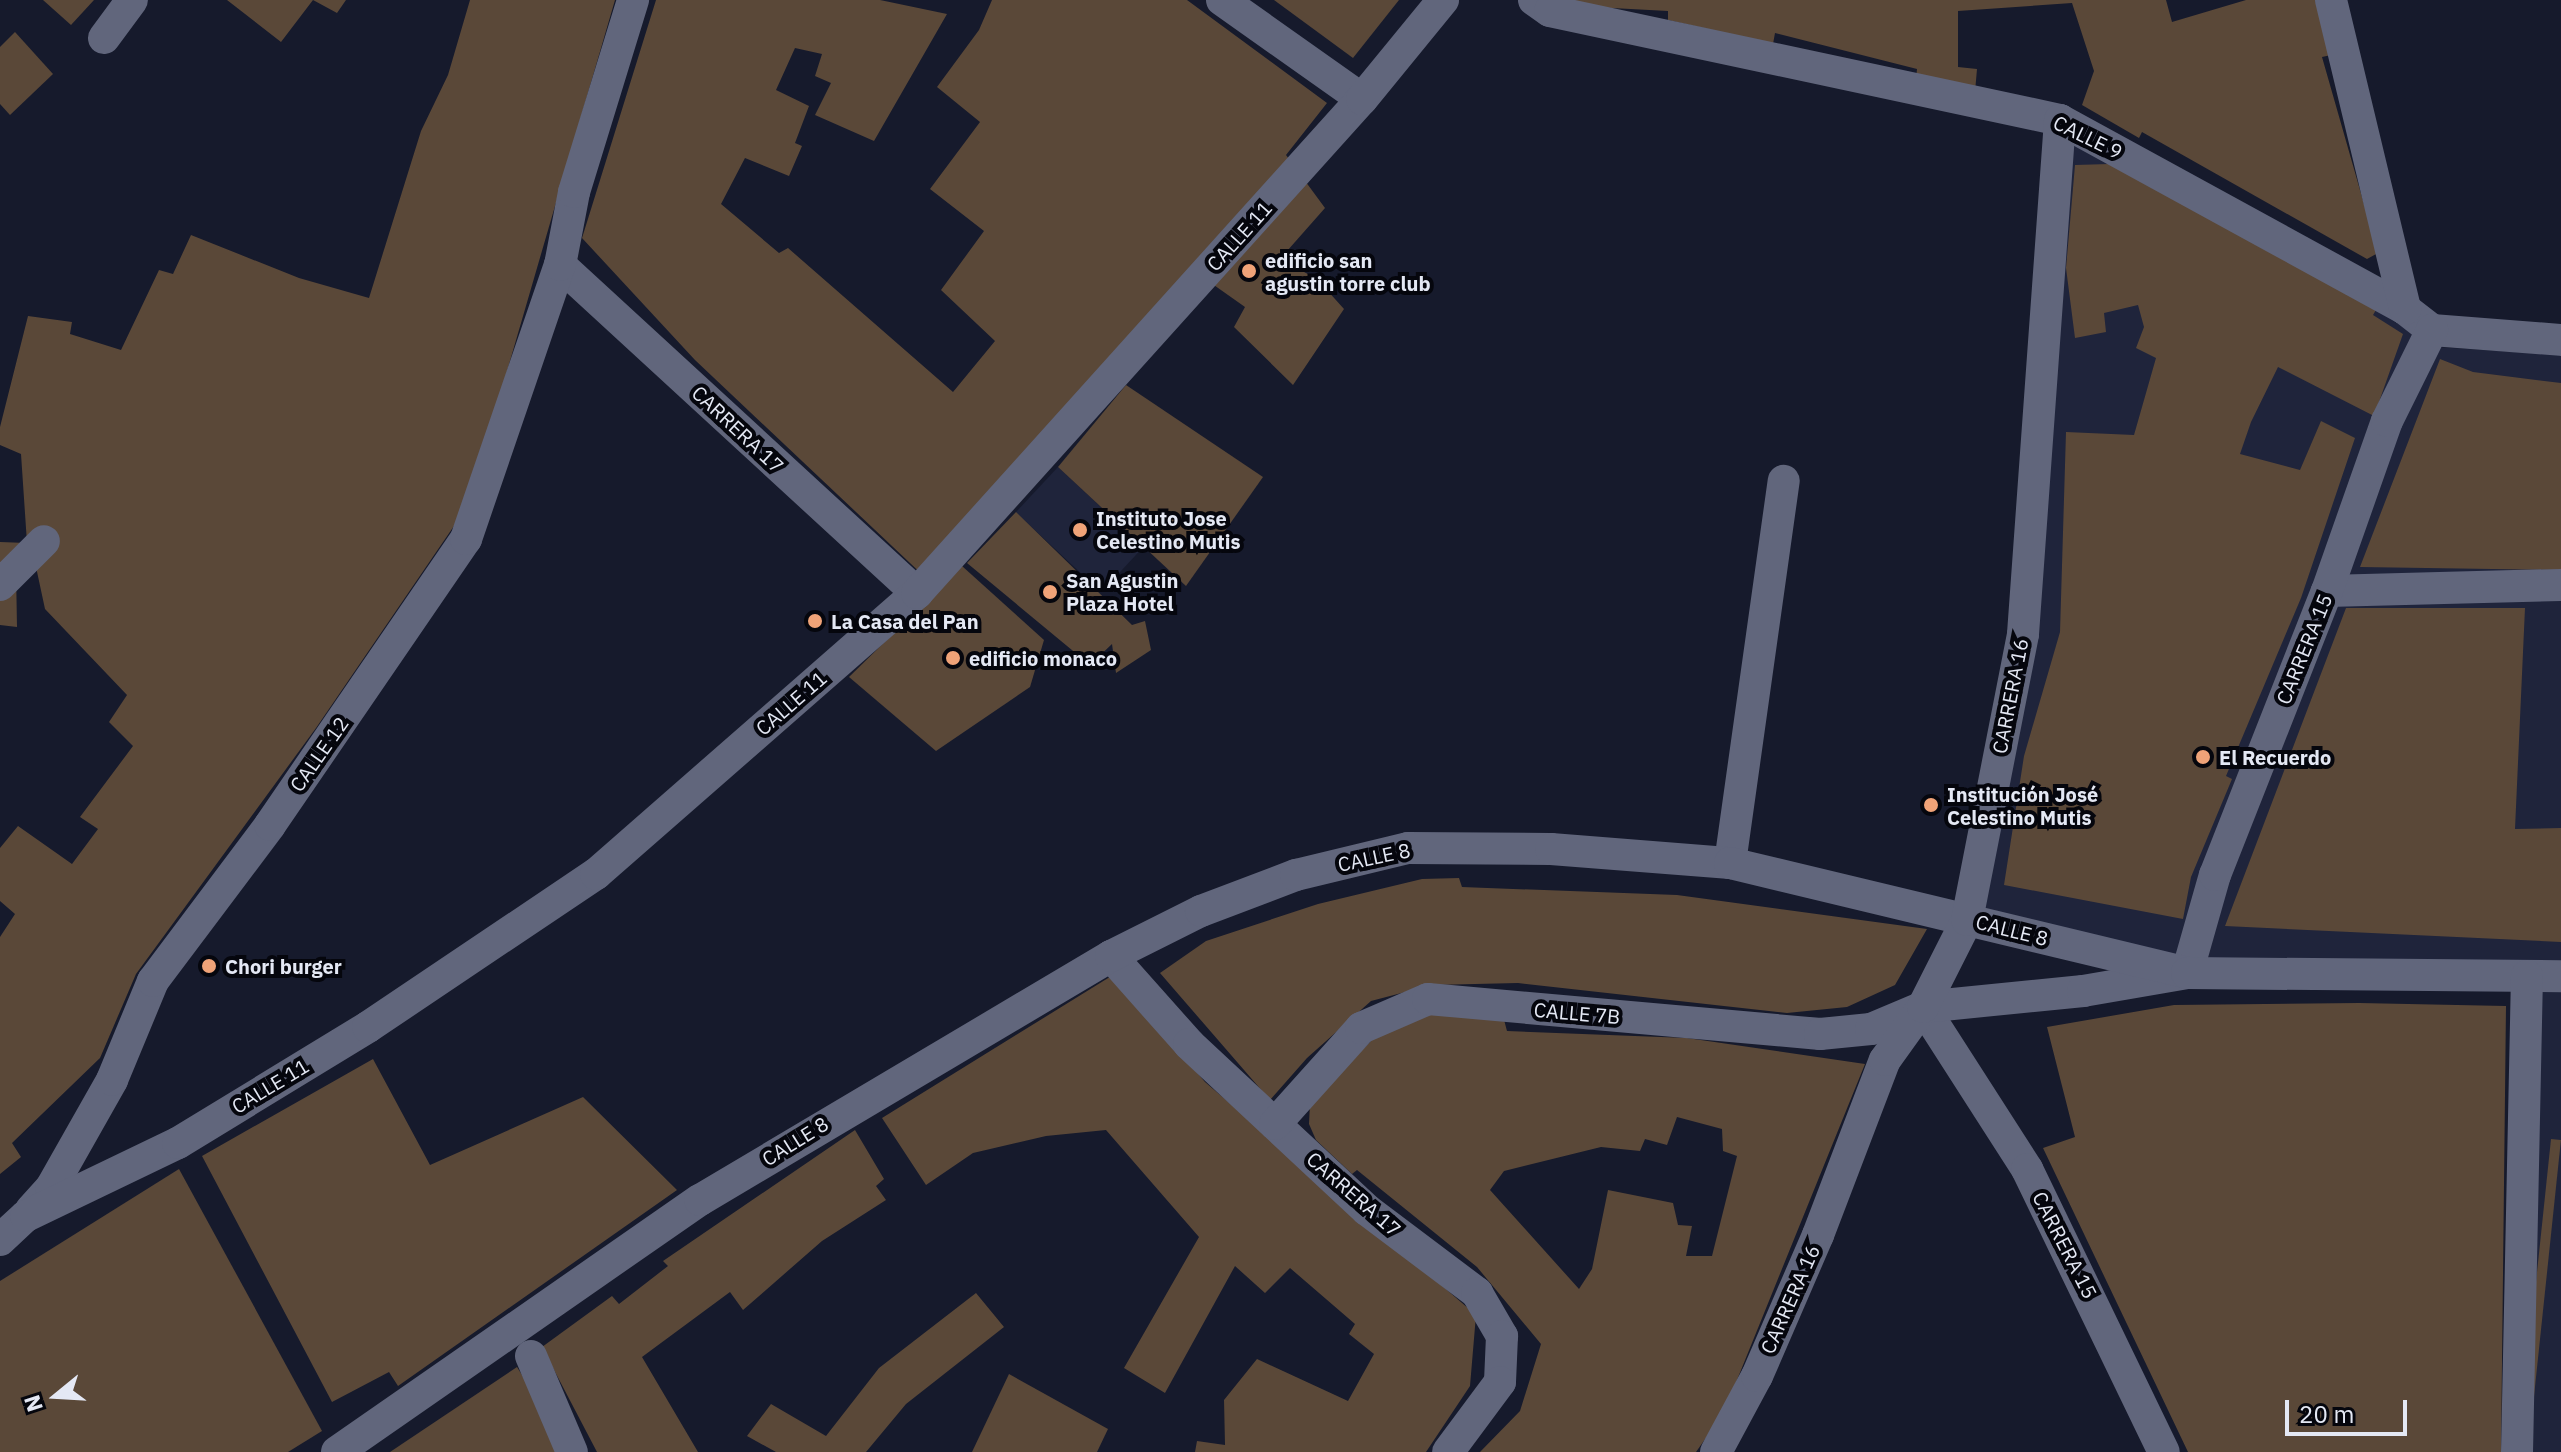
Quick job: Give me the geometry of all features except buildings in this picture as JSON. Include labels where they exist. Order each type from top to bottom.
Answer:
[{"type":"street","points":[[104,38],[132,0]]},
{"type":"street","name":"CALLE 12","points":[[26,1216],[51,1188],[112,1080],[153,981],[270,825],[466,539],[560,265],[574,192],[633,0]]},
{"type":"street","points":[[1222,0],[1362,99]]},
{"type":"street","name":"CALLE 11","points":[[0,1240],[26,1216],[178,1143],[368,1027],[596,874],[917,593],[1362,99],[1443,0]]},
{"type":"street","name":"CALLE 9","points":[[1534,0],[1550,11],[2060,120],[2405,309],[2432,330]]},
{"type":"street","points":[[2331,0],[2405,309]]},
{"type":"street","name":"CARRERA 16","points":[[1716,1452],[1757,1376],[1818,1235],[1885,1060],[1923,1007],[1967,920],[2023,634],[2060,120]]},
{"type":"street","name":"CARRERA 17","points":[[560,265],[917,593]]},
{"type":"street","points":[[2432,330],[2561,340]]},
{"type":"street","name":"CARRERA 15","points":[[2187,973],[2215,875],[2327,591],[2387,421],[2432,330]]},
{"type":"street","points":[[1730,863],[1784,481]]},
{"type":"street","points":[[0,585],[44,541]]},
{"type":"street","points":[[2327,591],[2561,585]]},
{"type":"street","name":"CALLE 8","points":[[337,1452],[700,1200],[1111,956],[1201,911],[1296,875],[1408,848],[1551,849],[1730,863],[2187,973],[2561,976]]},
{"type":"street","name":"CARRERA 17","points":[[1111,956],[1189,1044],[1367,1210],[1477,1293],[1502,1336],[1500,1382],[1448,1452]]},
{"type":"street","name":"CALLE 7B","points":[[1275,1124],[1361,1028],[1428,999],[1820,1034],[1871,1029],[1923,1007],[2083,991],[2187,973]]},
{"type":"street","points":[[2517,1452],[2527,976]]},
{"type":"street","name":"CARRERA 15","points":[[1923,1007],[2027,1169],[2164,1452]]},
{"type":"street","points":[[531,1356],[572,1452]]},
{"type":"shaded area","points":[[2065,121],[2402,311],[2436,347],[2561,355],[2561,1452],[2528,1452],[2535,986],[2198,967],[1972,929],[2028,636]]},
{"type":"shaded area","name":"Instituto Jose Celestino Mutis","points":[[1058,467],[1144,547],[1101,592],[1016,512]]},
{"type":"place","name":"edificio san agustin torre club","points":[[1249,271]]},
{"type":"place","name":"Instituto Jose Celestino Mutis","points":[[1080,530]]},
{"type":"place","name":"San Agustin Plaza Hotel","points":[[1050,592]]},
{"type":"place","name":"La Casa del Pan","points":[[815,621]]},
{"type":"place","name":"edificio monaco","points":[[953,658]]},
{"type":"place","name":"El Recuerdo","points":[[2203,757]]},
{"type":"place","name":"Institución José Celestino Mutis","points":[[1931,805]]},
{"type":"place","name":"Chori burger","points":[[209,966]]}]
